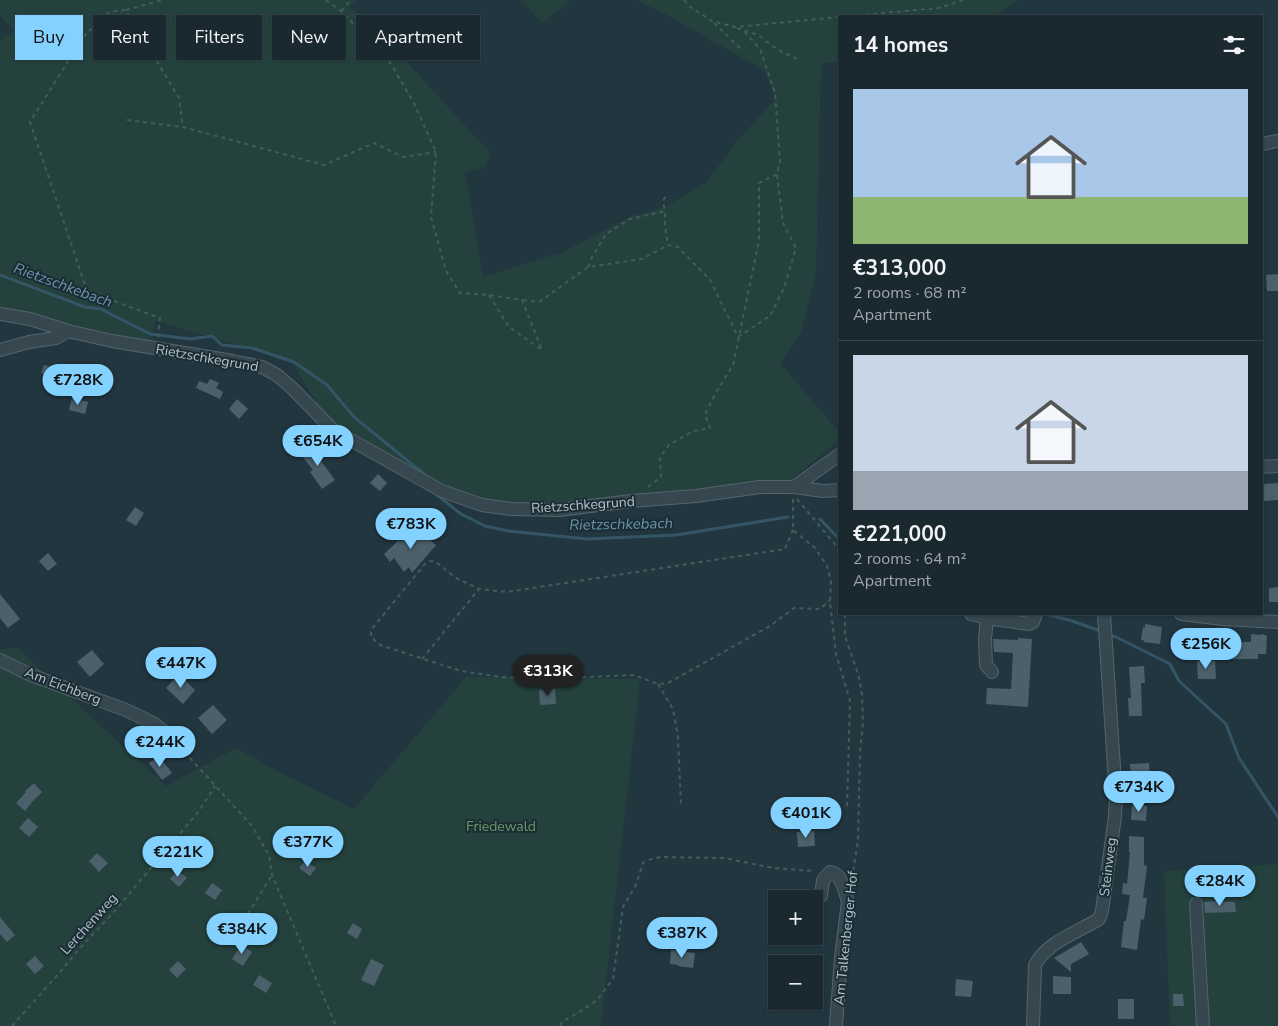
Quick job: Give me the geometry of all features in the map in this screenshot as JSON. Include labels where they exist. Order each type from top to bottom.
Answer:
[{"type":"street","points":[[1263,144],[1278,141]]},
{"type":"street","name":"Rietzschkegrund","points":[[0,314],[30,319],[112,341],[262,367],[277,375],[334,430],[442,491],[482,505],[510,509],[559,510],[631,501],[696,496],[760,487],[794,487],[823,491],[838,490]]},
{"type":"street","points":[[0,350],[28,342],[56,338],[68,330]]},
{"type":"street","points":[[794,487],[838,456]]},
{"type":"street","points":[[1263,467],[1278,466]]},
{"type":"street","points":[[975,615],[1029,624],[1033,622],[1036,615]]},
{"type":"street","name":"Steinweg","points":[[1033,1026],[1035,965],[1038,959],[1047,949],[1099,919],[1102,911],[1116,798],[1104,615]]},
{"type":"street","points":[[1190,615],[1278,622]]},
{"type":"street","points":[[987,618],[985,639],[986,665],[992,672]]},
{"type":"street","name":"Am Eichberg","points":[[0,660],[31,675],[126,710],[153,723],[171,737]]},
{"type":"street","points":[[822,890],[823,880],[830,872],[834,873],[843,885],[848,902]]},
{"type":"street","name":"Am Talkenberger Hof","points":[[836,1026],[841,958],[848,902]]},
{"type":"street","points":[[1196,904],[1203,1026]]},
{"type":"path","points":[[156,349],[160,318],[87,291],[30,122],[84,36],[109,12],[126,10],[163,0]]},
{"type":"path","points":[[326,0],[341,11],[388,59],[414,103],[436,152],[431,217],[446,271],[460,293],[539,302],[588,267],[642,259],[668,245],[678,247],[710,280],[738,337]]},
{"type":"path","points":[[341,11],[351,0]]},
{"type":"path","points":[[684,0],[690,7],[712,21],[743,51]]},
{"type":"path","points":[[860,15],[939,8],[963,0]]},
{"type":"path","points":[[126,10],[179,98],[183,128]]},
{"type":"path","points":[[735,27],[838,17]]},
{"type":"path","points":[[712,21],[758,35],[778,50],[797,59]]},
{"type":"path","points":[[738,337],[770,316],[784,288],[796,248],[783,223],[777,174],[780,162],[775,94],[760,49],[744,31]]},
{"type":"path","points":[[127,120],[183,128],[324,166],[374,143],[403,158],[436,152]]},
{"type":"path","points":[[646,489],[660,477],[660,458],[669,445],[692,431],[710,428],[705,414],[733,365],[759,242],[759,183],[777,174]]},
{"type":"path","points":[[665,197],[663,202],[668,245]]},
{"type":"path","points":[[588,267],[606,234],[630,219],[665,211]]},
{"type":"path","points":[[489,295],[509,327],[542,350],[522,300]]},
{"type":"path","points":[[794,487],[793,530],[785,549],[507,592],[479,589],[456,578],[436,562],[430,561],[424,565],[371,630],[371,637],[380,645],[461,671],[500,677],[542,679],[634,675],[658,684],[668,683],[770,626],[794,608],[820,609],[830,600]]},
{"type":"path","points":[[794,487],[797,500],[838,548]]},
{"type":"path","points":[[793,530],[815,548],[827,566],[831,582],[830,600],[836,654],[850,701],[847,808]]},
{"type":"path","points":[[422,659],[479,589]]},
{"type":"path","name":"Am Talkenberger Hof","points":[[845,615],[845,636],[859,677],[863,723],[860,752],[858,841],[848,902]]},
{"type":"path","points":[[658,684],[672,709],[678,737],[681,807]]},
{"type":"path","points":[[171,737],[252,826],[270,855],[272,875],[336,1026]]},
{"type":"path","name":"Lerchenweg","points":[[12,1026],[113,913],[200,811],[215,786]]},
{"type":"path","points":[[560,1026],[562,1022],[596,1000],[613,979],[623,907],[636,885],[643,863],[648,860],[660,857],[724,858],[773,868],[820,870]]},
{"type":"path","points":[[240,936],[245,929],[246,916],[272,875]]},
{"type":"green space","points":[[0,0],[356,0],[350,7],[359,15],[356,15],[356,60],[405,60],[490,153],[486,167],[465,173],[483,277],[563,252],[629,217],[665,207],[707,182],[733,146],[775,99],[765,71],[669,16],[636,0],[1017,0],[996,15],[838,15],[838,61],[821,64],[816,274],[801,333],[780,363],[838,431],[838,441],[791,480],[511,509],[482,505],[333,430],[293,364],[248,348],[155,321],[151,341],[73,327],[0,309],[0,40],[14,31],[0,16]]},
{"type":"green space","points":[[521,0],[570,0],[543,23]]},
{"type":"green space","name":"Friedewald","points":[[17,648],[166,786],[236,748],[277,771],[354,809],[466,677],[640,679],[601,1026],[0,1026],[0,649]]},
{"type":"green space","points":[[1278,864],[1278,1026],[1170,1026],[1164,871]]},
{"type":"building","points":[[1278,274],[1278,291],[1267,291],[1266,275]]},
{"type":"building","points":[[44,365],[60,369],[58,378],[41,373]]},
{"type":"building","points":[[210,379],[219,383],[216,388],[223,392],[220,399],[196,388],[199,381],[207,384]]},
{"type":"building","points":[[72,398],[88,402],[85,414],[69,410]]},
{"type":"building","points":[[237,399],[248,409],[239,419],[229,409]]},
{"type":"building","points":[[315,444],[322,454],[318,457],[335,480],[322,489],[310,472],[313,470],[301,455]]},
{"type":"building","points":[[378,474],[387,483],[380,491],[370,483]]},
{"type":"building","points":[[1278,483],[1278,500],[1264,501],[1263,484]]},
{"type":"building","points":[[135,507],[144,513],[136,526],[126,520]]},
{"type":"building","points":[[414,526],[436,545],[412,573],[409,567],[404,572],[394,558],[390,562],[384,554],[399,540],[400,542]]},
{"type":"building","points":[[48,553],[57,564],[48,571],[39,561]]},
{"type":"building","points":[[1278,587],[1278,602],[1269,602],[1269,588]]},
{"type":"building","points":[[0,594],[20,619],[8,628],[0,618]]},
{"type":"building","points":[[1145,624],[1162,627],[1160,644],[1143,642],[1144,640],[1141,640]]},
{"type":"building","points":[[1251,634],[1267,636],[1266,654],[1258,654],[1258,659],[1224,659],[1224,642],[1251,642]]},
{"type":"building","points":[[1018,638],[1032,639],[1028,707],[986,704],[987,688],[1011,689],[1013,653],[994,652],[993,639],[1018,640]]},
{"type":"building","points":[[92,650],[104,664],[90,677],[77,662]]},
{"type":"building","points":[[1197,661],[1215,661],[1216,679],[1198,679]]},
{"type":"building","points":[[1144,666],[1145,683],[1141,683],[1142,716],[1129,716],[1128,698],[1131,698],[1129,667]]},
{"type":"building","points":[[179,674],[195,690],[183,704],[166,688]]},
{"type":"building","points":[[555,689],[556,704],[540,705],[539,690]]},
{"type":"building","points":[[213,705],[227,720],[212,734],[198,718]]},
{"type":"building","points":[[159,756],[172,773],[162,780],[149,763]]},
{"type":"building","points":[[1149,763],[1150,782],[1131,783],[1130,764]]},
{"type":"building","points":[[34,783],[42,792],[25,811],[16,803]]},
{"type":"building","points":[[1132,805],[1147,806],[1146,821],[1131,820]]},
{"type":"building","points":[[28,818],[38,827],[29,837],[19,828]]},
{"type":"building","points":[[814,831],[815,846],[798,847],[797,832]]},
{"type":"building","points":[[1129,836],[1144,837],[1144,865],[1147,866],[1143,898],[1147,898],[1144,920],[1141,919],[1137,950],[1121,947],[1130,895],[1122,894],[1123,883],[1127,884],[1130,852]]},
{"type":"building","points":[[97,853],[108,863],[99,872],[89,861]]},
{"type":"building","points":[[305,861],[316,868],[310,876],[299,868]]},
{"type":"building","points":[[177,870],[187,878],[179,887],[170,879]]},
{"type":"building","points":[[212,883],[222,890],[215,900],[205,893]]},
{"type":"building","points":[[1204,902],[1235,902],[1236,912],[1205,913]]},
{"type":"building","points":[[0,917],[15,935],[7,942],[0,934]]},
{"type":"building","points":[[353,923],[362,929],[357,939],[347,933]]},
{"type":"building","points":[[1081,942],[1089,954],[1071,964],[1071,972],[1054,958]]},
{"type":"building","points":[[241,945],[252,952],[243,966],[232,959]]},
{"type":"building","points":[[671,950],[695,953],[693,968],[670,964]]},
{"type":"building","points":[[35,956],[44,966],[35,974],[26,964]]},
{"type":"building","points":[[371,959],[384,965],[374,986],[361,980]]},
{"type":"building","points":[[178,961],[186,969],[177,978],[169,970]]},
{"type":"building","points":[[259,975],[272,983],[266,993],[253,985]]},
{"type":"building","points":[[1053,976],[1071,977],[1071,994],[1053,994]]},
{"type":"building","points":[[956,979],[973,981],[971,997],[955,996]]},
{"type":"building","points":[[1173,994],[1183,994],[1184,1006],[1173,1006]]},
{"type":"building","points":[[1118,999],[1134,999],[1134,1019],[1118,1019]]},
{"type":"waterway","name":"Rietzschkebach","points":[[0,275],[85,307],[101,309],[150,334],[190,339],[212,336],[222,345],[252,348],[294,362],[327,385],[354,417],[424,474]]},
{"type":"waterway","name":"Rietzschkebach","points":[[437,495],[461,514],[485,526],[508,531],[587,539],[676,535],[788,517]]},
{"type":"waterway","name":"Rietzschkebach","points":[[820,519],[838,538]]},
{"type":"waterway","name":"Rietzschkebach","points":[[1049,615],[1101,631]]},
{"type":"waterway","name":"Rietzschkebach","points":[[1109,635],[1170,664],[1179,681],[1226,724],[1239,758],[1278,817]]}]
